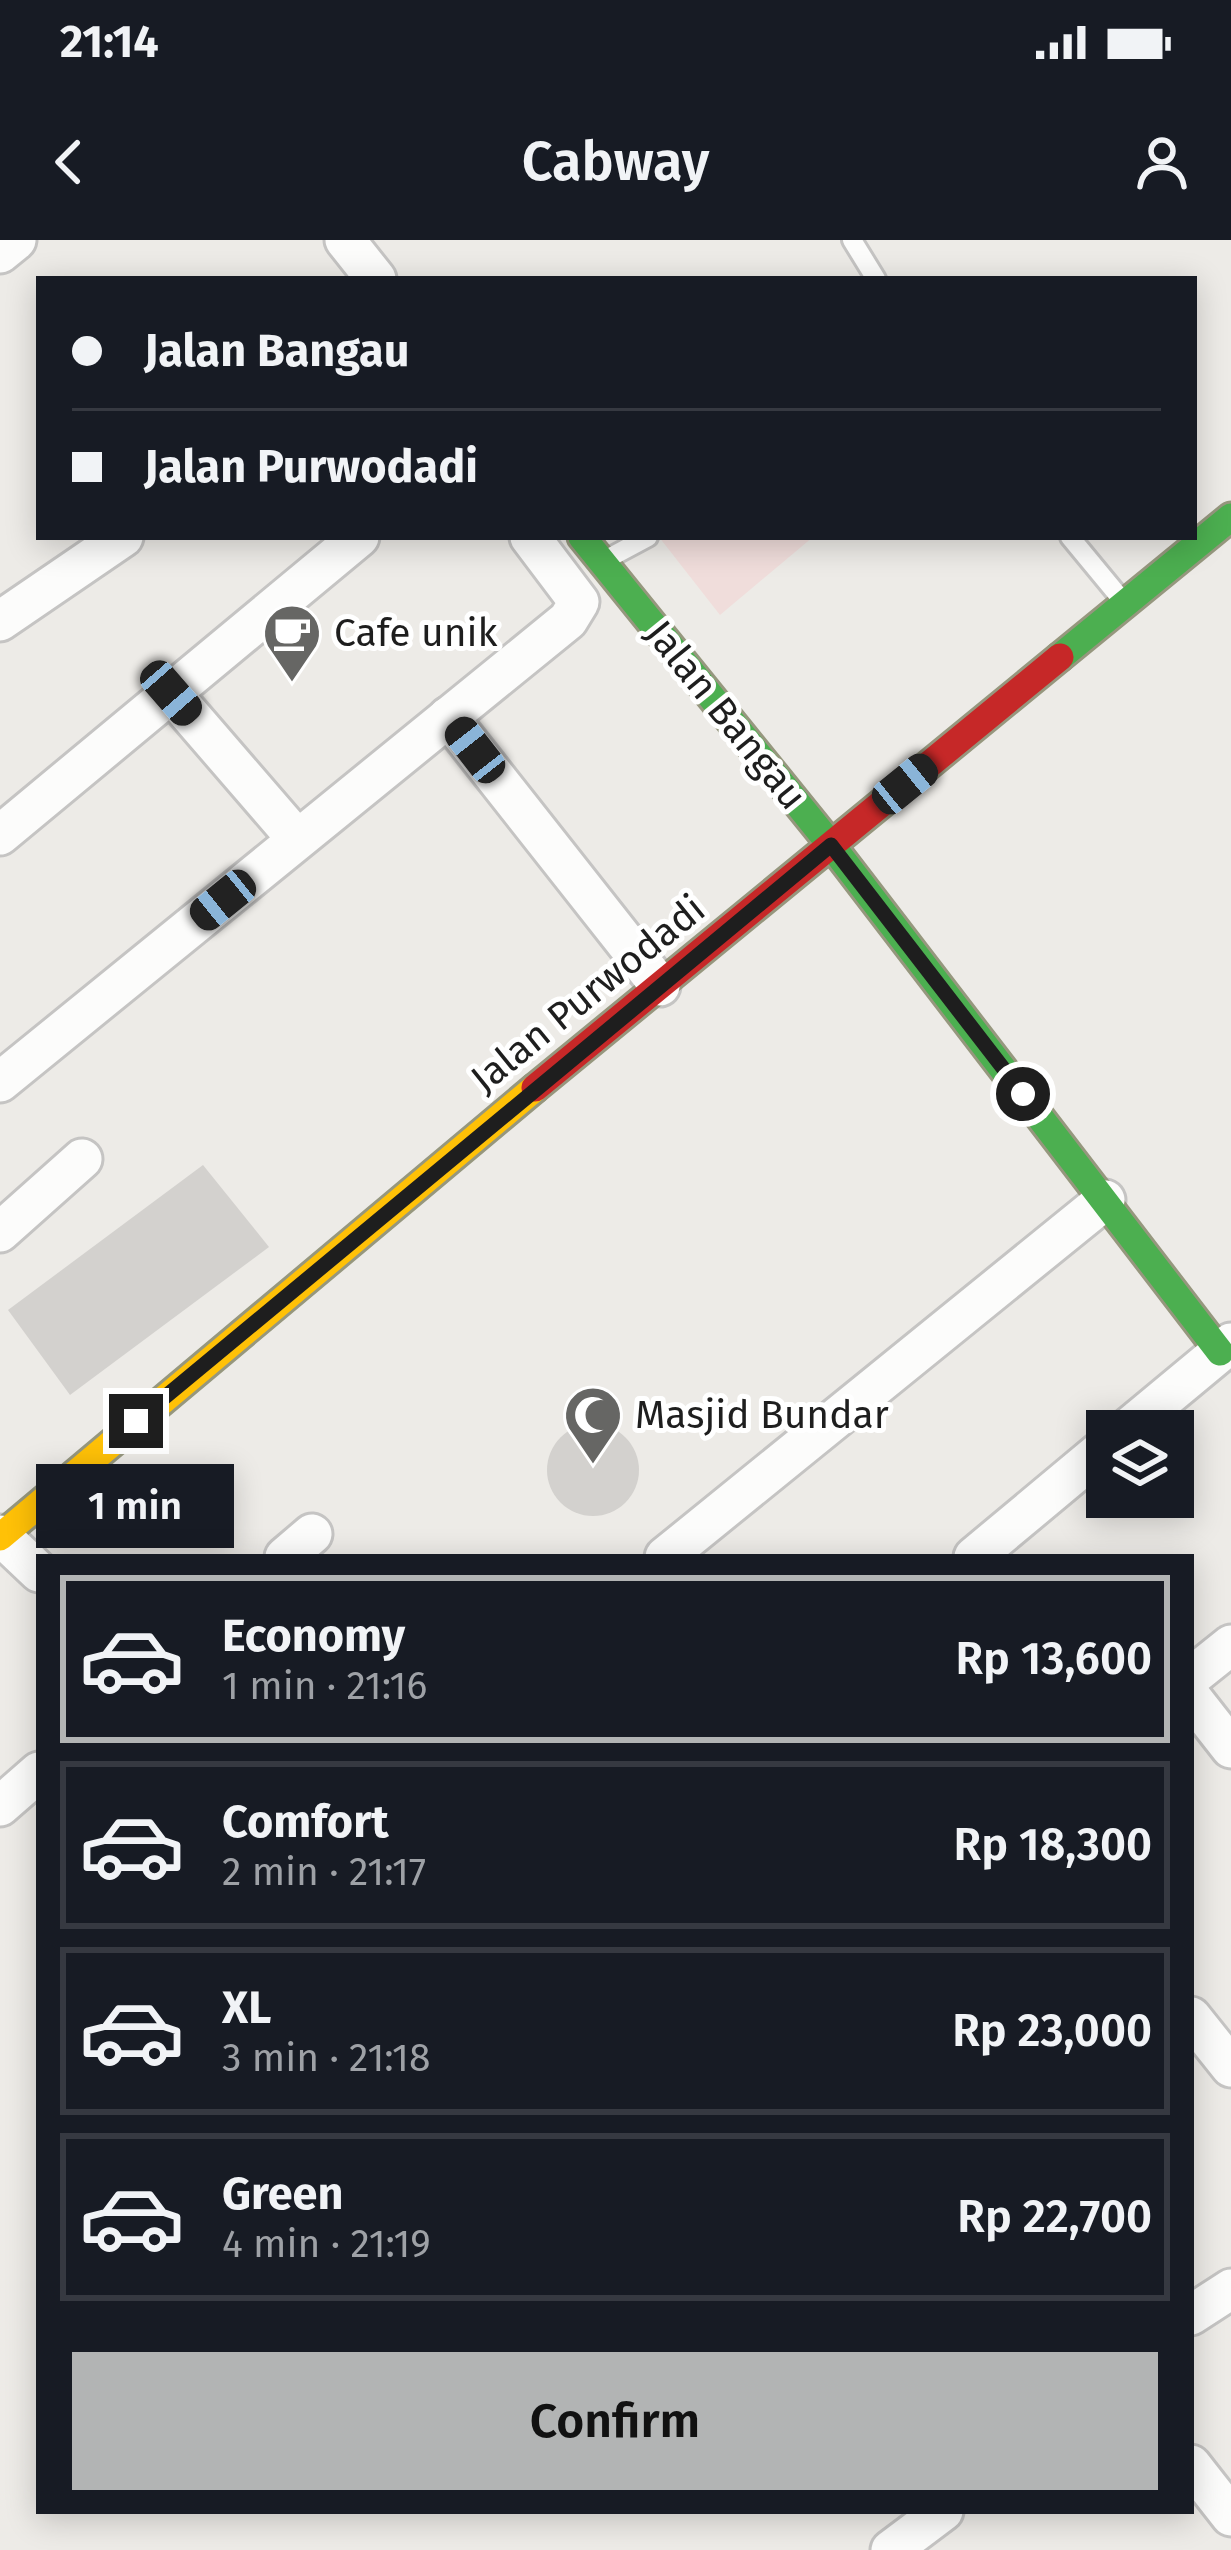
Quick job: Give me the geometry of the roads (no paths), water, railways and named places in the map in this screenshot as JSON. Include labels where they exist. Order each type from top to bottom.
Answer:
[{"type":"street","points":[[0,253],[16,240]]},
{"type":"street","points":[[345,240],[374,276]]},
{"type":"street","name":"Jalan Purwodadi","points":[[0,1536],[1231,517]]},
{"type":"street","points":[[0,621],[119,540]]},
{"type":"street","points":[[0,835],[355,540]]},
{"type":"street","points":[[0,1082],[568,620],[579,602],[532,540]]},
{"type":"street","name":"Jalan Bangau","points":[[584,540],[1225,1347]]},
{"type":"street","points":[[171,693],[297,839]]},
{"type":"street","points":[[448,717],[660,986]]},
{"type":"street","points":[[0,1232],[82,1160]]},
{"type":"street","points":[[669,1554],[1105,1200]]},
{"type":"street","points":[[1149,1410],[1225,1347]]},
{"type":"street","points":[[978,1554],[1086,1464]]},
{"type":"street","points":[[0,1536],[36,1569]]},
{"type":"street","points":[[1194,1675],[1231,1645]]},
{"type":"street","points":[[1194,1701],[1231,1748]]},
{"type":"street","points":[[0,1806],[36,1775]]},
{"type":"street","points":[[1194,2022],[1231,2067]]},
{"type":"street","points":[[1194,2313],[1231,2289]]},
{"type":"street","points":[[1194,2469],[1231,2516]]},
{"type":"street","points":[[891,2550],[939,2514]]},
{"type":"lane","points":[[852,240],[874,276]]},
{"type":"lane","points":[[602,561],[642,540]]},
{"type":"lane","points":[[1072,540],[1125,604]]},
{"type":"place","name":"Cafe unik","points":[[292,684]]},
{"type":"place","name":"Masjid Bundar","points":[[593,1466]]}]
